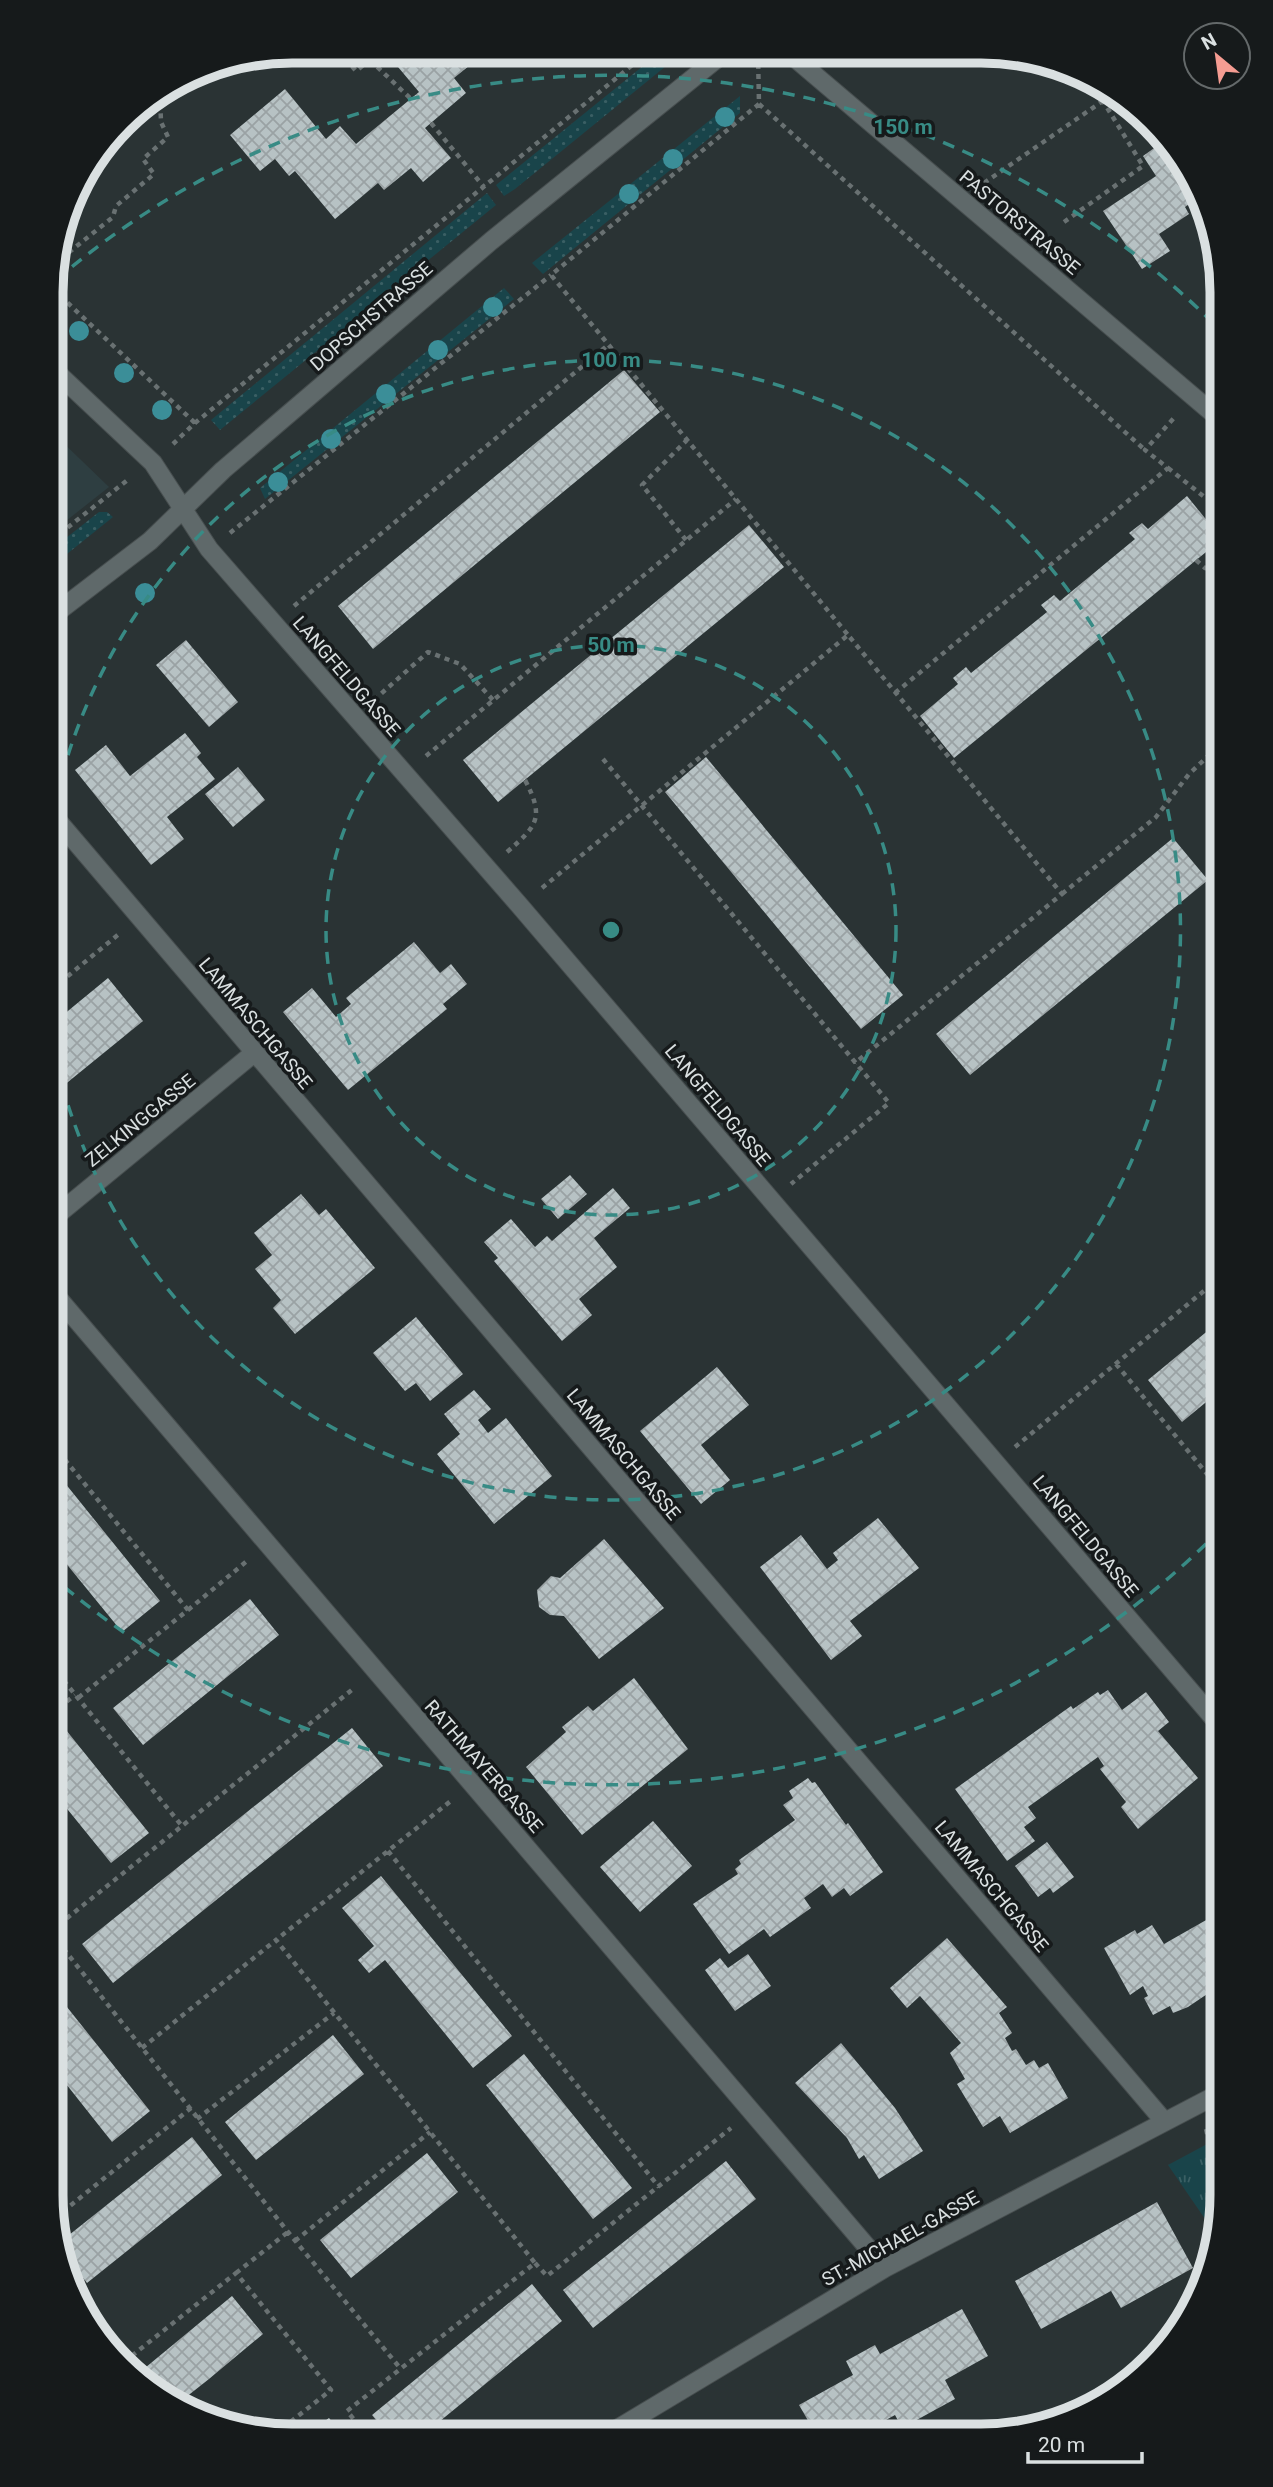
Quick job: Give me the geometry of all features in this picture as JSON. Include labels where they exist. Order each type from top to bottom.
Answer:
[{"type":"street","name":"DOPSCHSTRASSE","points":[[63,608],[150,541],[223,470],[491,241],[712,63]]},
{"type":"street","name":"PASTORSTRASSE","points":[[801,63],[1210,411]]},
{"type":"street","name":"LANGFELDGASSE","points":[[63,378],[153,463],[209,549],[520,906],[1210,1714]]},
{"type":"street","name":"LAMMASCHGASSE","points":[[63,827],[1164,2121]]},
{"type":"street","name":"ZELKINGGASSE","points":[[63,1210],[254,1053]]},
{"type":"street","name":"RATHMAYERGASSE","points":[[63,1304],[885,2268]]},
{"type":"street","name":"ST.-MICHAEL-GASSE","points":[[625,2424],[885,2268],[1210,2098]]},
{"type":"path","points":[[349,63],[356,71],[366,63]]},
{"type":"path","points":[[373,63],[411,99]]},
{"type":"path","points":[[63,531],[121,484],[153,463],[195,423],[635,63]]},
{"type":"path","points":[[758,63],[759,104],[1145,450],[1210,501]]},
{"type":"path","points":[[961,200],[1103,101],[1143,166],[1064,222]]},
{"type":"path","points":[[209,549],[551,275],[759,104]]},
{"type":"path","points":[[67,254],[113,217],[116,206],[154,174],[143,159],[168,137],[161,122],[160,105]]},
{"type":"path","points":[[431,123],[484,187]]},
{"type":"path","points":[[551,275],[1062,894]]},
{"type":"path","points":[[63,298],[195,423]]},
{"type":"path","points":[[274,623],[608,345]]},
{"type":"path","points":[[1145,450],[1193,397]]},
{"type":"path","points":[[686,540],[642,485],[687,440]]},
{"type":"path","points":[[895,693],[1168,468]]},
{"type":"path","points":[[405,773],[736,499]]},
{"type":"path","points":[[1196,560],[1210,569]]},
{"type":"path","points":[[520,906],[848,635]]},
{"type":"path","points":[[355,716],[428,653],[460,664],[493,700]]},
{"type":"path","points":[[855,1063],[1156,817],[1189,774],[1210,754]]},
{"type":"path","points":[[603,759],[889,1103],[772,1200]]},
{"type":"path","points":[[488,869],[531,831],[538,816],[525,780]]},
{"type":"path","points":[[63,980],[139,917]]},
{"type":"path","points":[[996,1463],[1210,1286]]},
{"type":"path","points":[[1116,1364],[1210,1476]]},
{"type":"path","points":[[63,1459],[188,1610]]},
{"type":"path","points":[[63,1706],[188,1610],[267,1544]]},
{"type":"path","points":[[63,1922],[376,1671]]},
{"type":"path","points":[[63,1679],[182,1826]]},
{"type":"path","points":[[142,2048],[472,1784]]},
{"type":"path","points":[[388,1850],[659,2188]]},
{"type":"path","points":[[276,1940],[547,2276],[752,2112]]},
{"type":"path","points":[[63,1947],[197,2119],[400,2368]]},
{"type":"path","points":[[197,2119],[334,2013]]},
{"type":"path","points":[[1198,2104],[1210,2141]]},
{"type":"path","points":[[64,2211],[191,2108]]},
{"type":"path","points":[[295,2241],[430,2132]]},
{"type":"path","points":[[131,2357],[288,2232]]},
{"type":"path","points":[[358,2424],[347,2411],[535,2263]]},
{"type":"path","points":[[236,2273],[331,2389],[288,2424]]},
{"type":"shaded area","points":[[63,443],[109,487],[63,523]]},
{"type":"green space","points":[[647,63],[670,63],[515,189],[504,196],[496,185]]},
{"type":"green space","points":[[740,96],[740,113],[543,274],[532,263]]},
{"type":"green space","points":[[487,193],[496,205],[220,430],[211,420]]},
{"type":"green space","points":[[504,288],[514,299],[265,499],[260,488]]},
{"type":"green space","points":[[99,512],[107,512],[113,517],[63,557],[63,540]]},
{"type":"green space","points":[[1210,2144],[1208,2224],[1168,2165]]},
{"type":"building","points":[[395,63],[473,63],[454,78],[466,93],[425,128],[451,158],[423,182],[411,168],[384,190],[378,183],[335,219],[295,171],[289,176],[275,159],[260,171],[230,135],[285,89],[326,139],[340,126],[356,144],[419,92]]},
{"type":"building","points":[[1157,146],[1171,165],[1191,203],[1185,207],[1189,214],[1159,234],[1170,251],[1142,269],[1103,211],[1156,176],[1143,156]]},
{"type":"building","points":[[624,370],[660,412],[373,649],[338,606]]},
{"type":"building","points":[[1187,496],[1210,524],[1210,549],[954,758],[920,716],[958,684],[953,678],[966,667],[971,673],[1047,612],[1041,605],[1054,595],[1060,601],[1135,539],[1129,533],[1142,523],[1148,529]]},
{"type":"building","points":[[749,525],[784,567],[498,802],[463,760]]},
{"type":"building","points":[[186,640],[238,702],[209,727],[156,665]]},
{"type":"building","points":[[185,733],[201,753],[197,757],[215,779],[167,817],[184,839],[151,865],[75,770],[106,745],[130,776]]},
{"type":"building","points":[[706,757],[903,995],[861,1029],[665,792]]},
{"type":"building","points":[[238,767],[265,800],[233,827],[205,794]]},
{"type":"building","points":[[1173,838],[1208,880],[970,1075],[936,1034]]},
{"type":"building","points":[[414,942],[440,973],[451,964],[467,984],[443,1004],[447,1009],[348,1090],[283,1012],[312,988],[336,1017],[351,1004],[346,998]]},
{"type":"building","points":[[108,978],[143,1021],[63,1086],[63,1015]]},
{"type":"building","points":[[570,1175],[587,1194],[558,1219],[541,1199]]},
{"type":"building","points":[[613,1188],[630,1208],[594,1238],[617,1267],[579,1299],[592,1315],[562,1341],[494,1261],[498,1258],[484,1242],[511,1219],[535,1247],[547,1236],[552,1241]]},
{"type":"building","points":[[301,1194],[319,1215],[326,1209],[375,1268],[295,1334],[273,1308],[281,1300],[255,1269],[272,1255],[254,1233]]},
{"type":"building","points":[[416,1317],[463,1374],[430,1401],[416,1383],[405,1391],[373,1353]]},
{"type":"building","points":[[1210,1329],[1210,1399],[1182,1422],[1148,1380]]},
{"type":"building","points":[[717,1367],[749,1405],[701,1445],[730,1480],[701,1504],[640,1431]]},
{"type":"building","points":[[474,1390],[491,1409],[478,1420],[488,1433],[506,1418],[552,1476],[494,1524],[437,1454],[460,1434],[444,1414]]},
{"type":"building","points":[[63,1481],[160,1601],[122,1632],[63,1560]]},
{"type":"building","points":[[878,1518],[919,1568],[850,1621],[862,1636],[831,1660],[760,1567],[801,1535],[827,1569],[838,1560],[833,1553]]},
{"type":"building","points":[[604,1539],[664,1608],[599,1659],[564,1616],[550,1615],[539,1607],[537,1590],[551,1576],[560,1578]]},
{"type":"building","points":[[250,1599],[279,1635],[143,1745],[113,1708]]},
{"type":"building","points":[[634,1678],[688,1749],[582,1835],[526,1767],[566,1732],[562,1727],[588,1706],[593,1711]]},
{"type":"building","points":[[1108,1690],[1122,1710],[1146,1692],[1169,1722],[1158,1731],[1198,1778],[1138,1829],[1121,1807],[1126,1802],[1100,1769],[1104,1766],[1098,1757],[1028,1807],[1036,1818],[1024,1827],[1035,1841],[1007,1861],[955,1789],[1071,1706],[1073,1709],[1098,1692],[1100,1695]]},
{"type":"building","points":[[63,1726],[149,1833],[111,1863],[63,1804]]},
{"type":"building","points":[[352,1728],[383,1766],[113,1983],[82,1944]]},
{"type":"building","points":[[808,1778],[812,1783],[815,1782],[846,1825],[848,1823],[883,1872],[850,1896],[844,1888],[832,1897],[823,1884],[804,1898],[811,1908],[770,1937],[764,1929],[729,1954],[693,1904],[738,1874],[735,1869],[741,1864],[739,1860],[795,1820],[783,1805],[793,1798],[789,1791]]},
{"type":"building","points":[[653,1821],[692,1866],[640,1912],[600,1867]]},
{"type":"building","points":[[1047,1842],[1074,1877],[1053,1893],[1050,1888],[1038,1897],[1015,1866]]},
{"type":"building","points":[[381,1876],[512,2036],[473,2068],[385,1960],[369,1973],[358,1960],[374,1946],[342,1908]]},
{"type":"building","points":[[1210,1918],[1210,1992],[1188,2007],[1173,2013],[1170,2006],[1153,2015],[1144,1998],[1148,1996],[1143,1986],[1130,1995],[1104,1948],[1135,1930],[1137,1934],[1152,1925],[1164,1944]]},
{"type":"building","points":[[947,1938],[1007,2007],[999,2013],[1012,2033],[1005,2038],[1012,2051],[1016,2049],[1026,2065],[1034,2060],[1039,2068],[1048,2063],[1068,2098],[1010,2133],[1000,2116],[983,2127],[957,2084],[965,2079],[950,2053],[961,2043],[920,1996],[907,2008],[890,1988]]},
{"type":"building","points":[[748,1954],[771,1986],[735,2011],[705,1970],[720,1958],[728,1968]]},
{"type":"building","points":[[63,2002],[150,2111],[112,2142],[63,2080]]},
{"type":"building","points":[[333,2035],[364,2074],[256,2160],[225,2122]]},
{"type":"building","points":[[841,2043],[895,2108],[923,2151],[879,2179],[864,2155],[859,2159],[847,2138],[795,2083]]},
{"type":"building","points":[[524,2054],[632,2188],[593,2219],[486,2085]]},
{"type":"building","points":[[192,2137],[222,2175],[87,2283],[75,2267],[67,2237]]},
{"type":"building","points":[[427,2153],[458,2192],[351,2278],[320,2240]]},
{"type":"building","points":[[726,2161],[756,2199],[593,2328],[563,2290]]},
{"type":"building","points":[[1157,2202],[1193,2268],[1121,2308],[1111,2291],[1041,2329],[1015,2281]]},
{"type":"building","points":[[532,2284],[562,2321],[436,2424],[379,2424],[372,2415]]},
{"type":"building","points":[[232,2296],[263,2334],[186,2397],[144,2369]]},
{"type":"building","points":[[962,2309],[988,2356],[945,2380],[955,2399],[909,2424],[900,2424],[895,2415],[879,2424],[810,2424],[799,2405],[853,2375],[846,2361],[875,2345],[880,2354]]},
{"type":"building","points":[[329,2418],[334,2424],[321,2424]]}]
